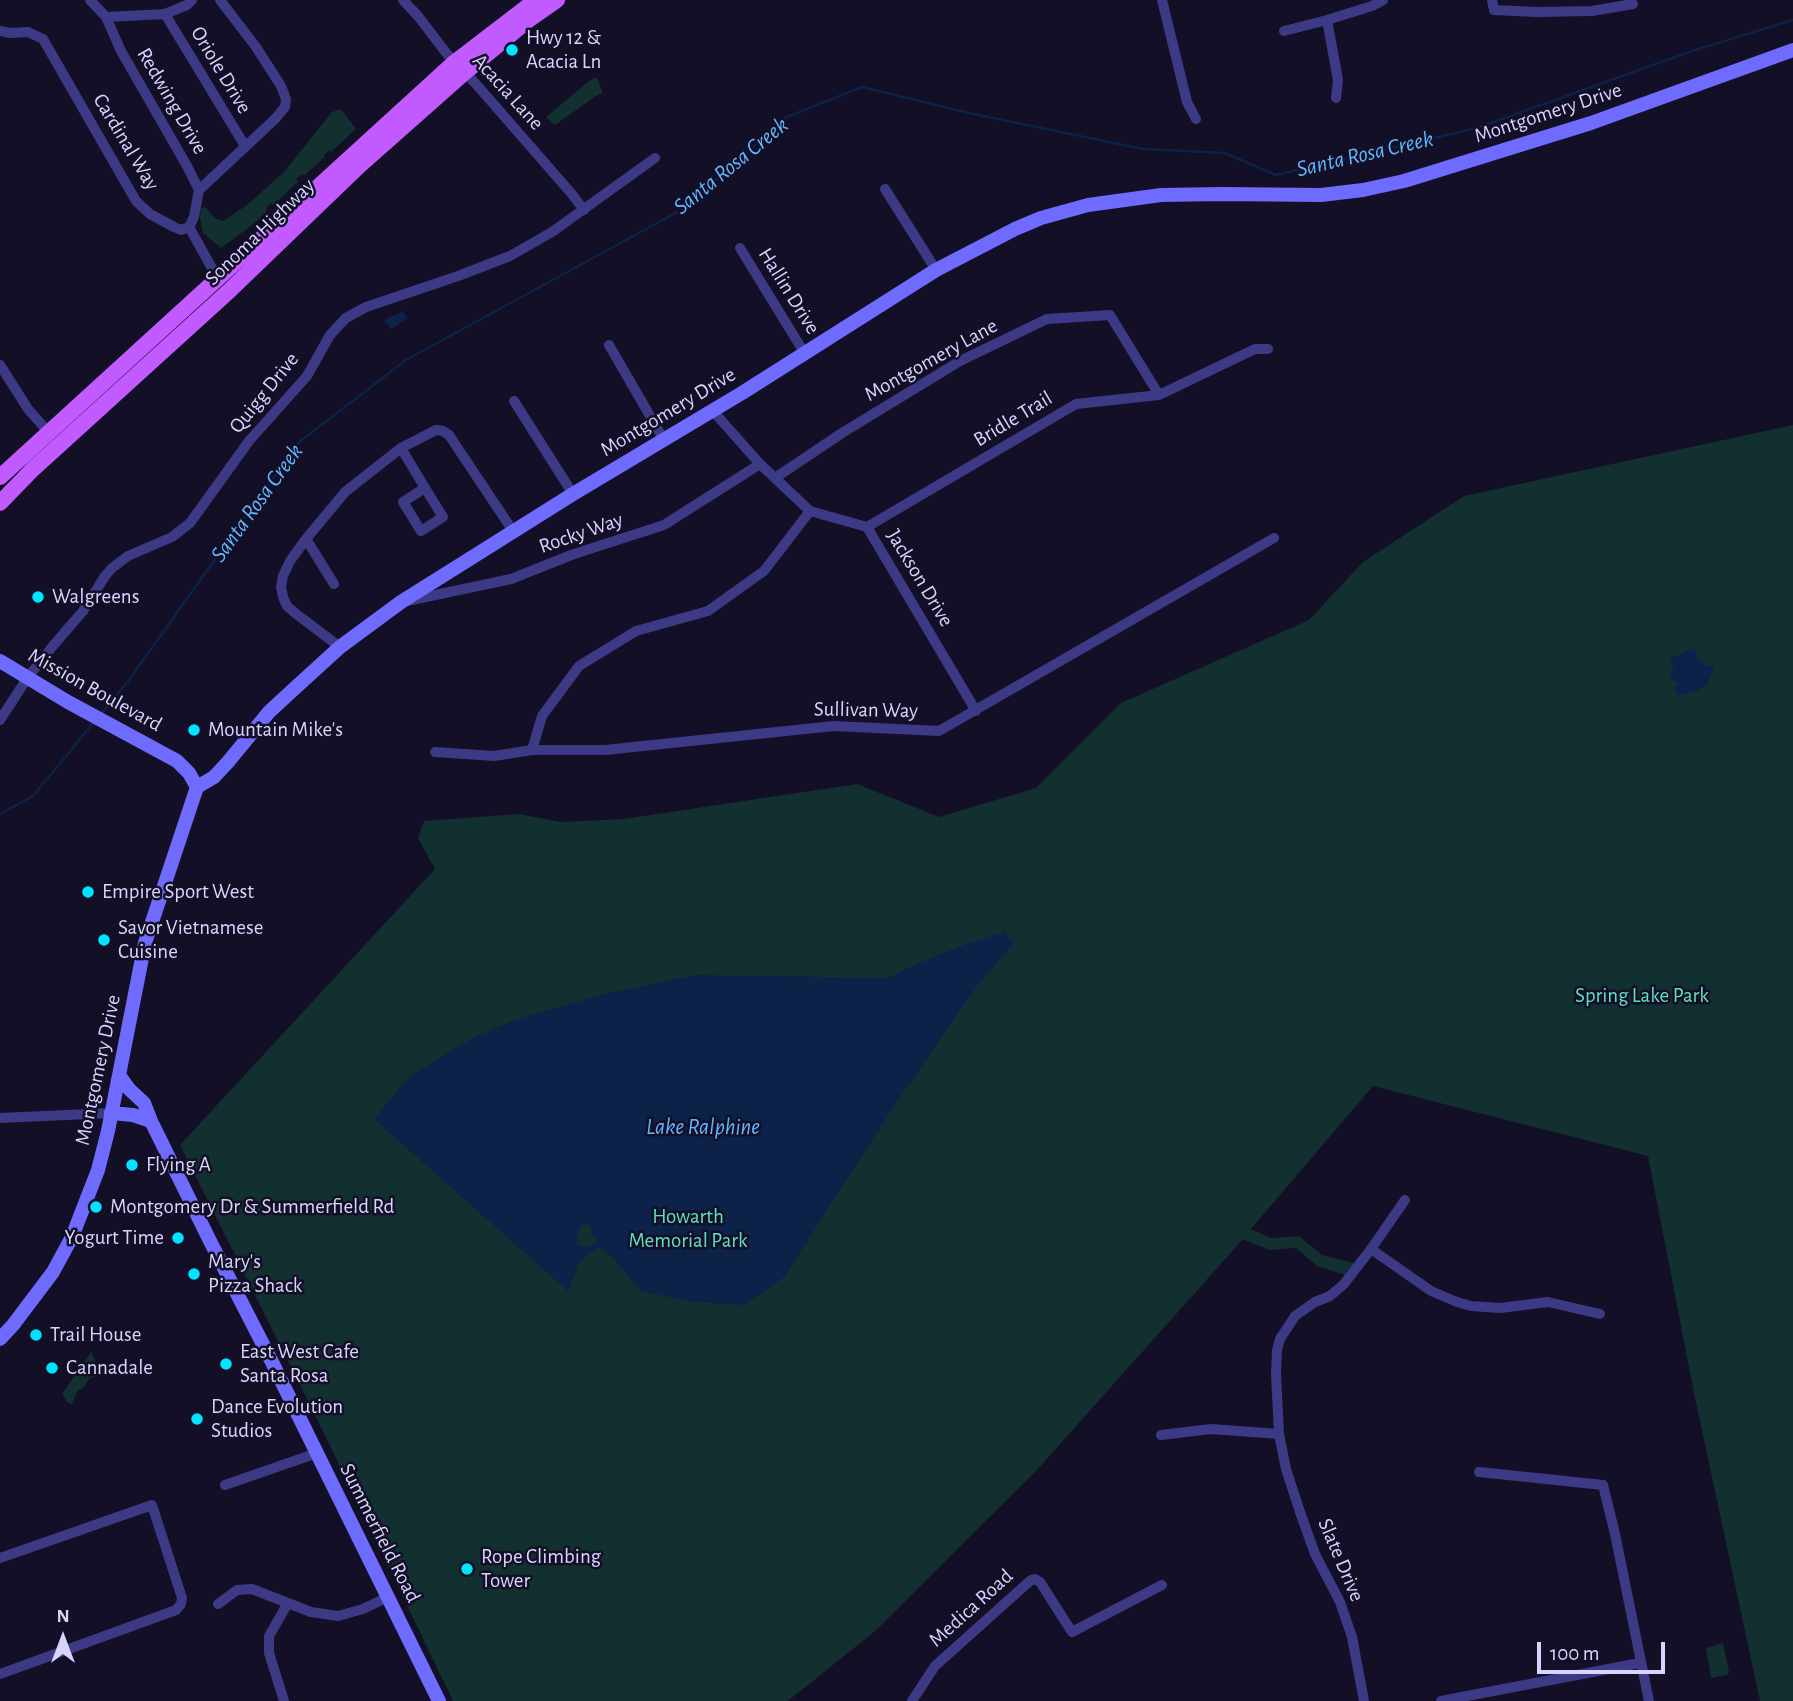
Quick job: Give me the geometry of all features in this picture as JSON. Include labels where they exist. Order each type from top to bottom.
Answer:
[{"type":"main road","name":"Sonoma Highway","points":[[0,477],[359,166],[460,67],[536,0]]},
{"type":"main road","name":"Sonoma Highway","points":[[460,67],[557,0]]},
{"type":"main road","name":"Sonoma Highway","points":[[0,503],[224,285]]},
{"type":"street","name":"Redwing Drive","points":[[90,0],[106,17],[121,51],[199,190]]},
{"type":"street","points":[[106,17],[165,14],[187,5],[192,0]]},
{"type":"street","points":[[220,0],[256,47],[281,86],[286,99],[285,107],[275,120],[199,190],[194,217],[188,228],[224,285]]},
{"type":"street","name":"Acacia Lane","points":[[403,0],[584,210]]},
{"type":"street","points":[[1162,0],[1187,102],[1196,119]]},
{"type":"street","points":[[1284,31],[1372,6],[1383,0]]},
{"type":"street","points":[[1492,0],[1494,10],[1537,12],[1592,11],[1633,4]]},
{"type":"street","name":"Oriole Drive","points":[[165,14],[245,146]]},
{"type":"street","points":[[1327,20],[1338,80],[1336,98]]},
{"type":"street","name":"Cardinal Way","points":[[0,31],[28,32],[43,39],[136,201],[150,214],[174,227],[181,230],[188,228]]},
{"type":"street","name":"Montgomery Drive","points":[[0,1339],[53,1272],[72,1237],[99,1168],[145,943],[197,788],[214,778],[269,712],[340,647],[401,602],[805,354],[936,270],[1041,218],[1088,205],[1161,195],[1321,195],[1404,181],[1591,123],[1793,50]]},
{"type":"street","name":"Quigg Drive","points":[[0,720],[28,677],[83,611],[112,568],[131,554],[172,537],[190,523],[248,441],[307,376],[330,335],[346,318],[366,307],[510,256],[552,232],[655,158]]},
{"type":"street","points":[[886,188],[936,270]]},
{"type":"street","name":"Hallin Drive","points":[[740,248],[805,354]]},
{"type":"street","name":"Montgomery Lane","points":[[775,478],[842,433],[960,361],[1047,319],[1110,315],[1159,395]]},
{"type":"street","points":[[609,345],[664,440]]},
{"type":"street","name":"Bridle Trail","points":[[867,527],[1076,404],[1159,395],[1255,349],[1268,349]]},
{"type":"street","points":[[0,365],[48,433]]},
{"type":"street","points":[[514,401],[573,494]]},
{"type":"street","name":"Jackson Drive","points":[[713,411],[760,464],[810,511],[867,527],[976,710]]},
{"type":"street","points":[[340,647],[288,606],[281,587],[283,576],[290,561],[345,492],[401,448],[436,430],[449,435],[513,531]]},
{"type":"street","points":[[401,448],[425,488]]},
{"type":"street","name":"Rocky Way","points":[[401,602],[511,579],[574,554],[664,525],[760,464]]},
{"type":"street","points":[[533,750],[542,716],[579,666],[636,631],[708,611],[764,570],[810,511]]},
{"type":"street","name":"Sullivan Way","points":[[435,752],[494,757],[533,750],[605,750],[834,726],[939,731],[1274,538]]},
{"type":"street","points":[[306,540],[334,583]]},
{"type":"street","name":"Mission Boulevard","points":[[0,661],[73,705],[177,761],[189,773],[197,788]]},
{"type":"street","name":"Summerfield Road","points":[[119,1075],[144,1102],[209,1239],[439,1701]]},
{"type":"street","points":[[0,1118],[111,1113],[133,1115],[151,1121]]},
{"type":"street","name":"Slate Drive","points":[[1364,1701],[1352,1637],[1340,1602],[1315,1554],[1286,1469],[1279,1434],[1277,1350],[1286,1327],[1295,1317],[1315,1302],[1331,1296],[1344,1284],[1405,1200]]},
{"type":"street","points":[[1371,1249],[1431,1290],[1471,1306],[1500,1308],[1548,1302],[1600,1314]]},
{"type":"street","points":[[1161,1434],[1211,1429],[1279,1434]]},
{"type":"street","points":[[225,1485],[317,1453]]},
{"type":"street","points":[[1479,1472],[1604,1485],[1649,1701]]},
{"type":"street","points":[[0,1558],[152,1505],[182,1598],[176,1610],[0,1674]]},
{"type":"street","name":"Medica Road","points":[[912,1701],[935,1666],[1031,1580],[1040,1582],[1072,1632],[1162,1585]]},
{"type":"street","points":[[219,1604],[237,1590],[252,1589],[311,1612],[338,1616],[363,1609],[388,1597]]},
{"type":"street","points":[[284,1701],[269,1653],[269,1636],[288,1603]]},
{"type":"street","points":[[1441,1701],[1640,1663]]},
{"type":"green space","points":[[597,77],[603,94],[599,94],[555,125],[546,117],[589,81]]},
{"type":"green space","points":[[341,109],[356,129],[331,152],[329,150],[304,176],[302,174],[296,179],[298,182],[273,205],[271,203],[256,222],[221,248],[203,233],[201,208],[205,207],[215,218],[223,221],[247,205],[284,172],[332,112]]},
{"type":"green space","name":"Howarth Memorial Park","points":[[1793,425],[1793,1701],[1760,1701],[1694,1393],[1648,1156],[1373,1086],[1251,1229],[1271,1238],[1299,1236],[1322,1255],[1354,1263],[1345,1275],[1317,1266],[1296,1248],[1269,1250],[1243,1239],[1037,1470],[874,1632],[788,1701],[453,1701],[321,1427],[180,1145],[435,869],[418,838],[424,821],[519,814],[561,822],[624,819],[857,784],[939,817],[1036,788],[1121,703],[1309,620],[1363,562],[1464,496]]},
{"type":"green space","points":[[91,1352],[102,1375],[90,1378],[83,1388],[78,1390],[72,1404],[68,1403],[62,1394]]},
{"type":"green space","points":[[1723,1643],[1729,1672],[1727,1675],[1711,1678],[1706,1648]]},
{"type":"water","points":[[402,311],[408,318],[391,329],[384,321]]},
{"type":"water","points":[[1693,648],[1697,651],[1696,656],[1705,665],[1714,668],[1712,675],[1707,685],[1678,696],[1674,690],[1678,684],[1676,681],[1670,681],[1674,668],[1668,660]]},
{"type":"water","name":"Lake Ralphine","points":[[1005,932],[1013,944],[977,986],[892,1109],[784,1277],[745,1305],[694,1302],[641,1291],[612,1256],[598,1247],[580,1262],[568,1291],[374,1119],[410,1076],[474,1037],[517,1019],[601,995],[695,975],[887,978],[972,942]],"holes":[[[586,1224],[591,1227],[596,1244],[580,1246],[576,1243],[580,1227]]]},
{"type":"waterway","name":"Santa Rosa Creek","points":[[102,713],[129,680],[298,443],[406,360],[681,210],[787,117],[862,87],[969,113],[1143,149],[1225,153],[1276,175],[1477,128],[1692,51],[1793,20]]},
{"type":"waterway","name":"Santa Rosa Creek","points":[[0,814],[33,796],[95,721]]},
{"type":"place","name":"Hwy 12 & Acacia Ln","points":[[512,50]]},
{"type":"place","name":"Walgreens","points":[[38,597]]},
{"type":"place","name":"Mountain Mike's","points":[[194,730]]},
{"type":"place","name":"Empire Sport West","points":[[88,892]]},
{"type":"place","name":"Savor Vietnamese Cuisine","points":[[104,940]]},
{"type":"place","name":"Flying A","points":[[132,1165]]},
{"type":"place","name":"Montgomery Dr & Summerfield Rd","points":[[96,1207]]},
{"type":"place","name":"Yogurt Time","points":[[178,1238]]},
{"type":"place","name":"Mary's Pizza Shack","points":[[194,1274]]},
{"type":"place","name":"Trail House","points":[[36,1335]]},
{"type":"place","name":"East West Cafe Santa Rosa","points":[[226,1364]]},
{"type":"place","name":"Cannadale","points":[[52,1368]]},
{"type":"place","name":"Dance Evolution Studios","points":[[197,1419]]},
{"type":"place","name":"Rope Climbing Tower","points":[[467,1569]]},
{"type":"park label","name":"Spring Lake Park","points":[[1642,996]]}]
